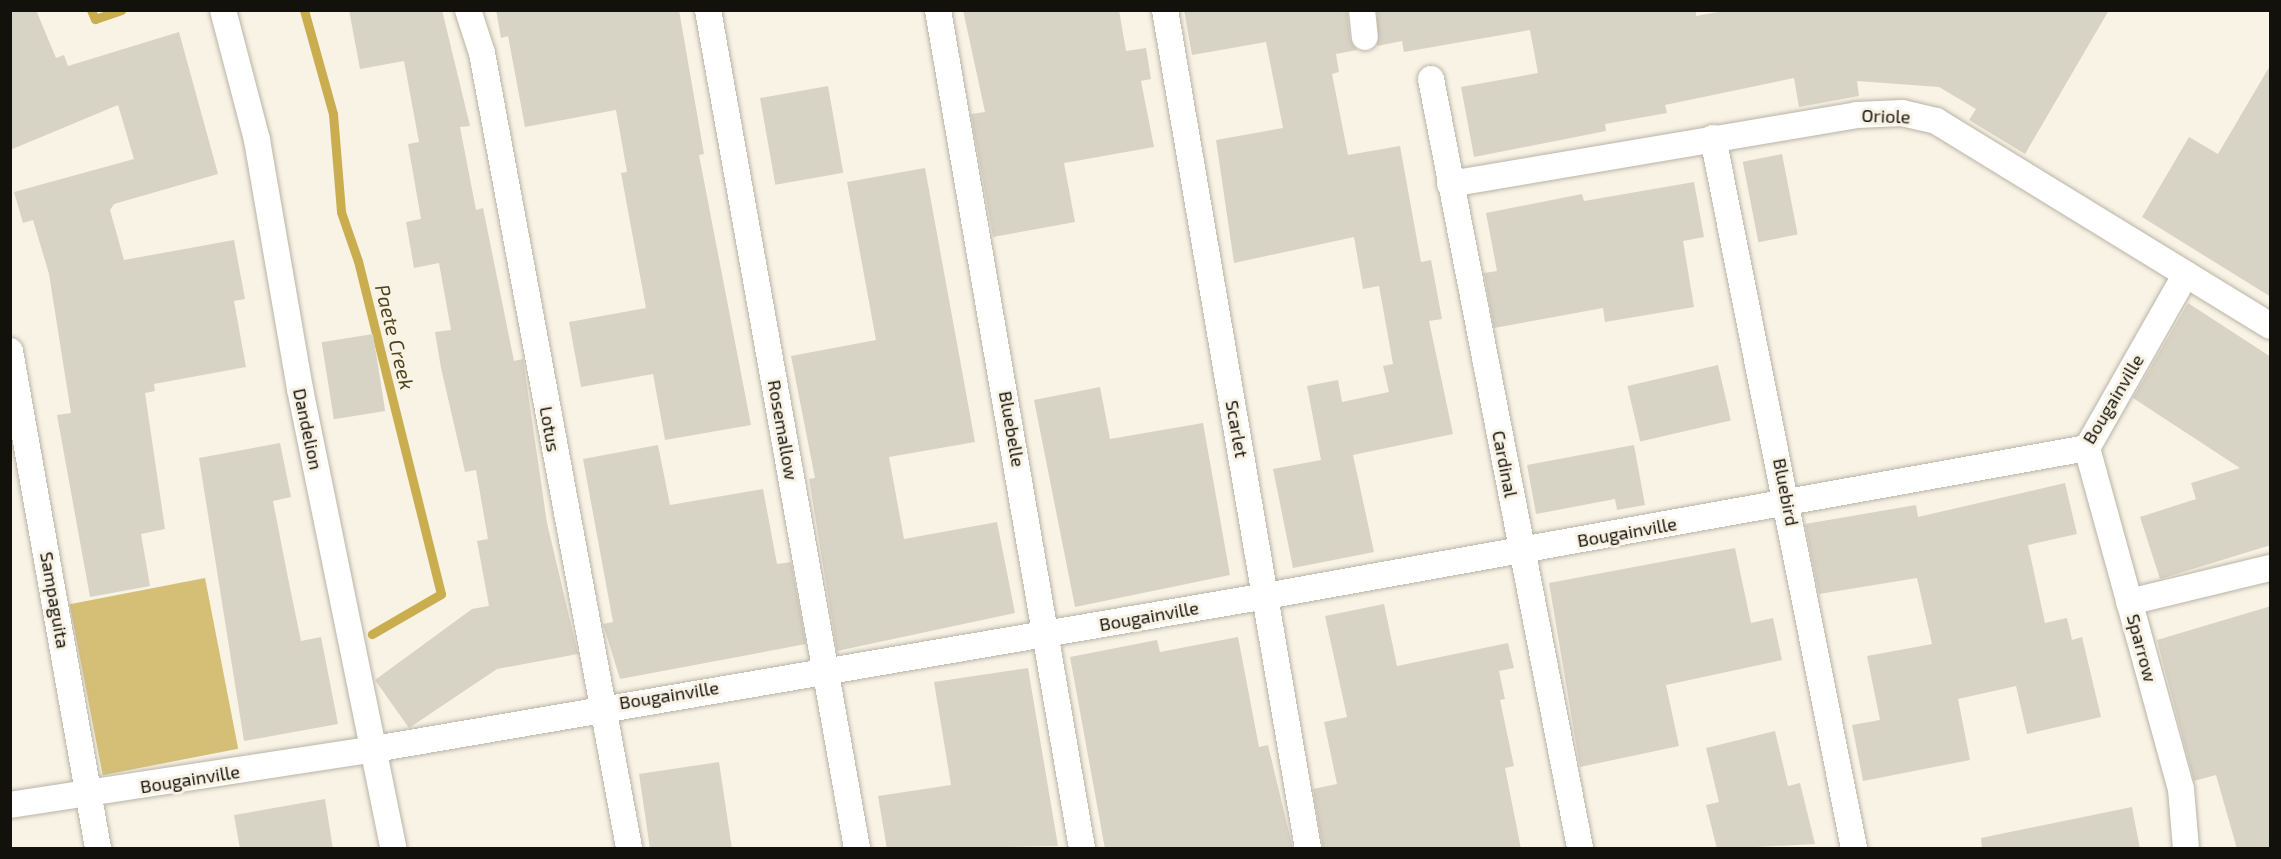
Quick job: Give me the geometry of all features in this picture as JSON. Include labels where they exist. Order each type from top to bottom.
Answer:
[{"type":"street","name":"Dandelion","points":[[223,10],[257,140],[300,388],[375,749],[393,849]]},
{"type":"street","name":"Lotus","points":[[468,10],[482,53],[629,849]]},
{"type":"street","name":"Rosemallow","points":[[708,10],[857,849]]},
{"type":"street","name":"Bluebelle","points":[[938,10],[1048,633],[1082,849]]},
{"type":"street","name":"Scarlet","points":[[1165,10],[1308,849]]},
{"type":"street","points":[[1362,10],[1365,37]]},
{"type":"street","name":"Cardinal","points":[[1431,79],[1449,184],[1580,849]]},
{"type":"street","name":"Oriole","points":[[1449,184],[1856,115],[1902,113],[1936,122],[2271,326]]},
{"type":"street","name":"Bluebird","points":[[1713,138],[1789,504],[1854,849]]},
{"type":"street","name":"Bougainville","points":[[10,805],[90,795],[375,749],[601,706],[1266,596],[1789,504],[2087,448],[2186,274]]},
{"type":"street","name":"Sampaguita","points":[[10,351],[98,849]]},
{"type":"street","name":"Sparrow","points":[[2087,448],[2181,789],[2186,849]]},
{"type":"street","points":[[2129,602],[2271,568]]},
{"type":"shaded area","points":[[205,578],[238,749],[103,775],[70,604]]},
{"type":"building","points":[[10,10],[36,10],[56,58],[64,55],[68,66],[179,32],[218,174],[114,204],[110,210],[124,260],[234,240],[245,299],[234,301],[246,367],[154,384],[155,391],[145,393],[165,529],[141,534],[150,586],[90,597],[57,415],[71,413],[49,274],[33,220],[23,223],[14,192],[134,159],[118,105],[10,150]]},
{"type":"building","points":[[349,10],[442,10],[470,126],[460,127],[476,210],[483,208],[514,361],[523,359],[547,523],[578,654],[497,669],[409,728],[375,680],[472,609],[489,606],[477,541],[488,539],[476,470],[465,472],[441,368],[435,332],[451,330],[439,263],[414,268],[406,222],[421,219],[408,144],[419,142],[404,61],[360,69]]},
{"type":"building","points":[[496,10],[679,10],[704,154],[699,155],[751,425],[665,440],[653,374],[581,387],[569,322],[646,308],[621,173],[627,172],[616,110],[525,127],[508,36],[501,38]]},
{"type":"building","points":[[963,10],[1119,10],[1126,51],[1146,48],[1151,79],[1141,81],[1154,147],[1064,163],[1075,222],[993,237],[971,114],[985,112]]},
{"type":"building","points":[[1184,10],[1347,10],[1350,39],[1357,50],[1336,54],[1339,72],[1332,74],[1348,155],[1400,146],[1421,262],[1431,260],[1442,319],[1429,321],[1453,434],[1353,455],[1374,552],[1293,568],[1273,469],[1321,460],[1307,386],[1338,380],[1342,402],[1389,392],[1383,366],[1393,364],[1379,286],[1363,289],[1354,237],[1234,263],[1216,140],[1283,128],[1266,42],[1192,55]]},
{"type":"building","points":[[1377,10],[1696,10],[1696,16],[1729,10],[2109,10],[2025,154],[1969,120],[1976,109],[1939,87],[1857,81],[1859,96],[1799,107],[1794,78],[1665,105],[1667,113],[1605,124],[1606,131],[1474,157],[1461,87],[1538,73],[1530,30],[1404,52],[1402,41],[1377,46]]},
{"type":"building","points":[[2271,64],[2271,297],[2142,217],[2189,137],[2218,154]]},
{"type":"building","points":[[828,86],[843,173],[775,185],[760,98]]},
{"type":"building","points":[[1782,154],[1798,234],[1758,242],[1743,162]]},
{"type":"building","points":[[925,168],[975,442],[889,457],[904,539],[997,522],[1015,613],[837,651],[809,479],[815,478],[791,356],[876,340],[847,182]]},
{"type":"building","points":[[1694,182],[1704,237],[1683,241],[1694,307],[1605,322],[1603,308],[1494,328],[1484,273],[1497,271],[1486,213],[1582,194],[1584,201]]},
{"type":"building","points":[[2188,303],[2271,357],[2271,545],[2160,579],[2140,517],[2196,499],[2191,483],[2240,468],[2133,398]]},
{"type":"building","points":[[373,334],[385,411],[334,419],[322,342]]},
{"type":"building","points":[[1718,365],[1731,421],[1640,441],[1627,386]]},
{"type":"building","points":[[1100,387],[1110,439],[1203,423],[1230,575],[1075,607],[1034,400]]},
{"type":"building","points":[[280,443],[291,497],[273,501],[301,641],[321,637],[338,724],[244,741],[199,458]]},
{"type":"building","points":[[658,445],[670,505],[763,489],[777,564],[791,562],[806,644],[620,679],[603,624],[613,622],[583,459]]},
{"type":"building","points":[[1634,445],[1645,505],[1617,510],[1615,499],[1536,514],[1527,465]]},
{"type":"building","points":[[2065,483],[2077,534],[2028,545],[2045,623],[2067,618],[2072,640],[2082,637],[2101,717],[2027,734],[2016,686],[1958,699],[1970,760],[1863,781],[1852,725],[1880,720],[1867,656],[1932,644],[1917,578],[1819,594],[1805,524],[1916,505],[1918,517]]},
{"type":"building","points":[[1735,548],[1751,623],[1773,618],[1782,660],[1666,685],[1679,746],[1580,767],[1549,583]]},
{"type":"building","points":[[1384,604],[1397,666],[1508,643],[1514,668],[1499,671],[1505,699],[1500,700],[1514,766],[1505,768],[1521,849],[1323,849],[1313,789],[1337,784],[1324,722],[1347,717],[1325,616]]},
{"type":"building","points":[[2271,606],[2271,849],[2237,849],[2216,775],[2194,781],[2157,640]]},
{"type":"building","points":[[1238,637],[1259,747],[1268,745],[1293,849],[1105,849],[1070,657],[1157,640],[1160,652]]},
{"type":"building","points":[[1028,668],[1058,846],[887,849],[878,796],[951,785],[934,682]]},
{"type":"building","points":[[1775,731],[1788,786],[1800,783],[1815,844],[1717,849],[1706,805],[1719,802],[1706,748]]},
{"type":"building","points":[[719,762],[732,849],[650,849],[639,774]]},
{"type":"building","points":[[325,799],[333,849],[240,849],[234,815]]},
{"type":"building","points":[[2132,807],[2140,849],[1982,849],[1981,838]]},
{"type":"waterway","name":"Paete Creek","points":[[91,10],[95,19],[121,10]]},
{"type":"waterway","name":"Paete Creek","points":[[304,10],[333,114],[341,212],[358,261],[441,594],[372,634]]}]
